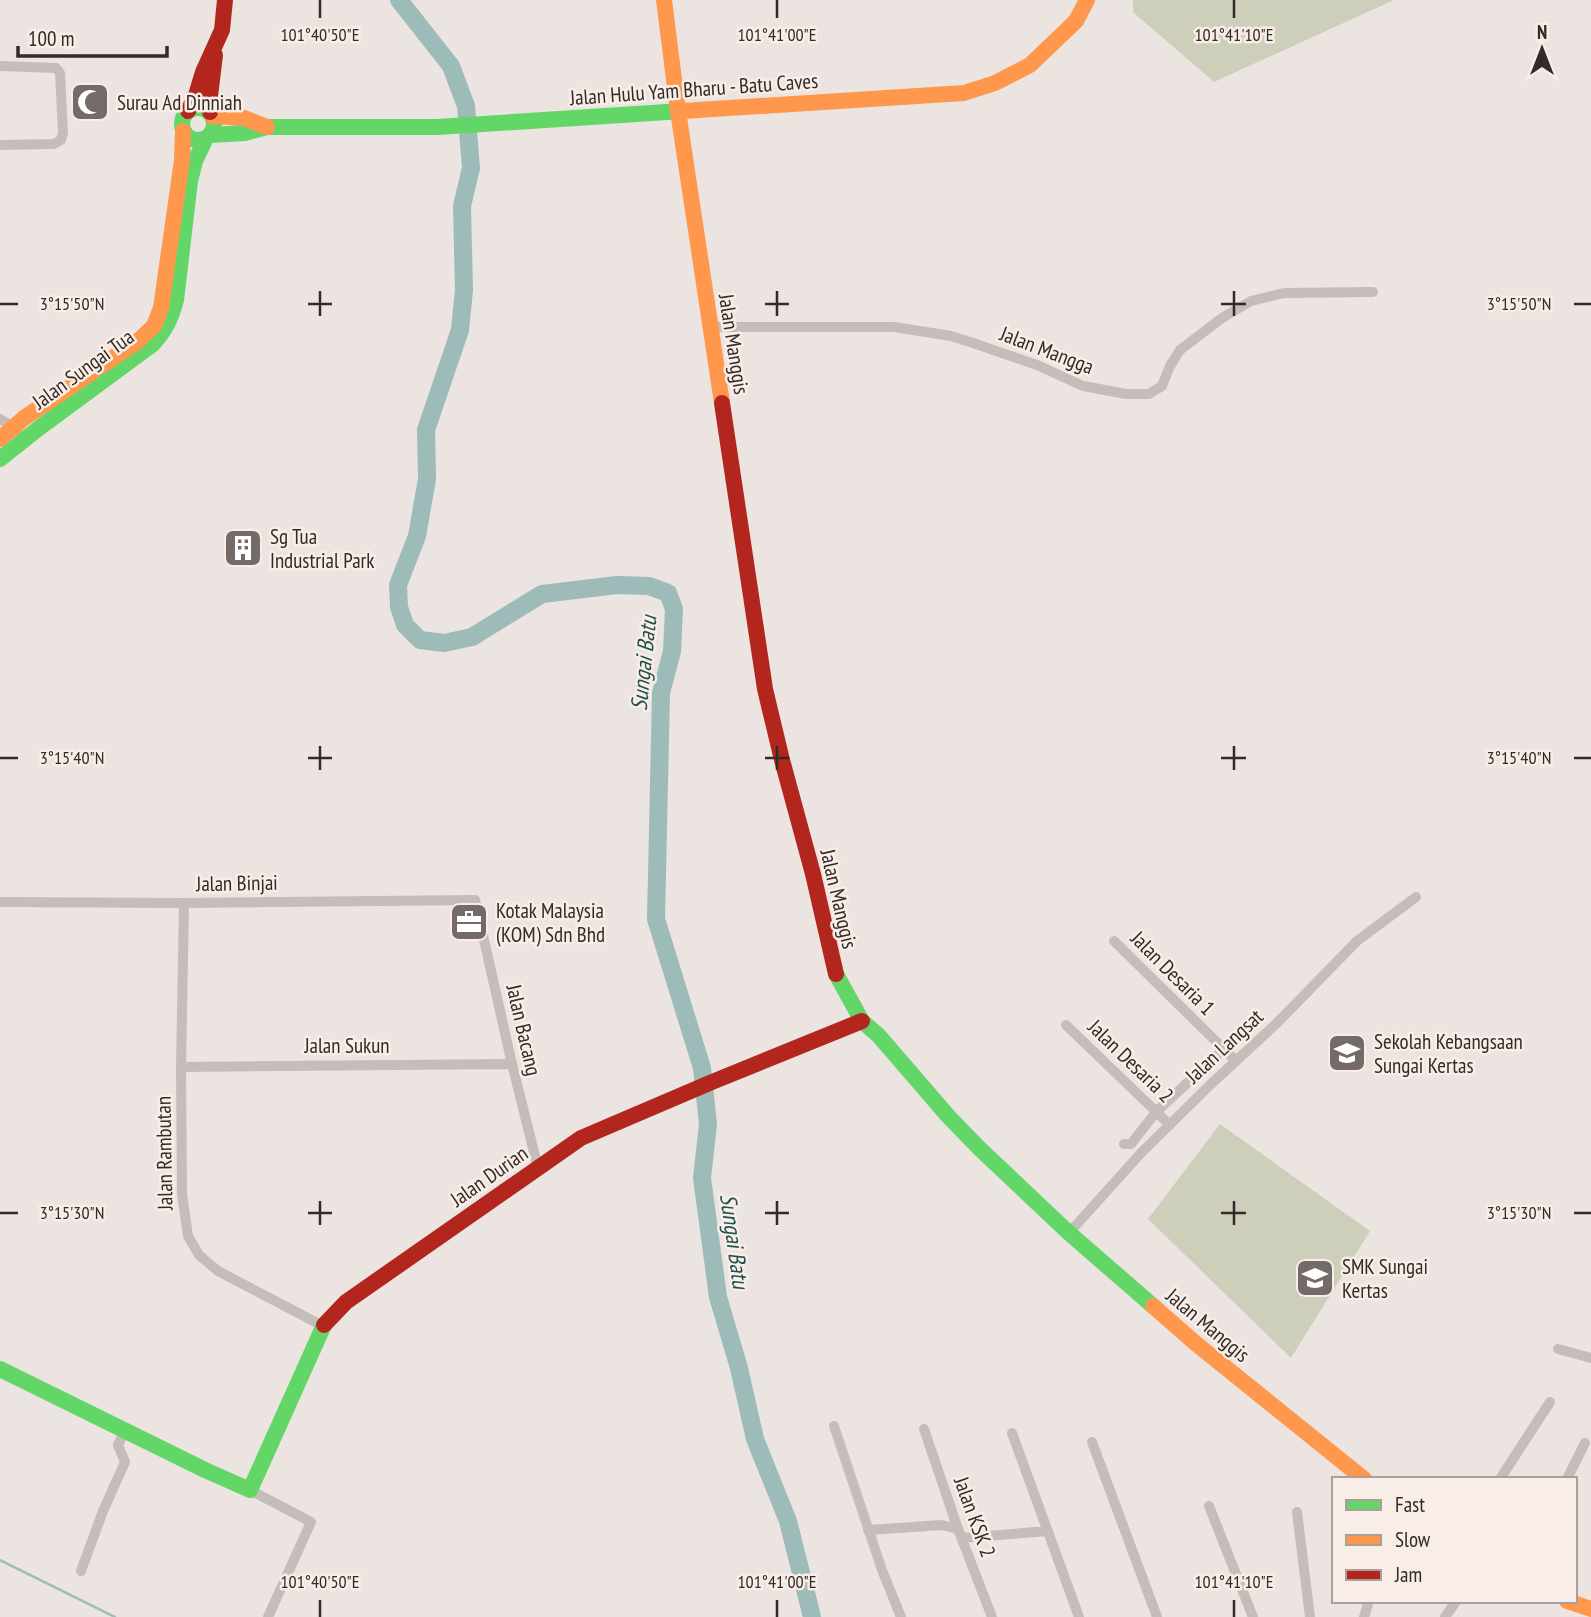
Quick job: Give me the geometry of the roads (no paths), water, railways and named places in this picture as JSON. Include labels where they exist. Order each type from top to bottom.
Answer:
[{"type":"street","points":[[216,45],[211,114],[215,126],[208,137],[201,140],[191,138],[183,131],[182,120],[197,95],[203,72],[222,30],[225,0]]},
{"type":"street","name":"Jalan Manggis","points":[[664,0],[678,111],[765,689],[837,977],[862,1021],[980,1149],[1069,1233],[1194,1342],[1362,1477]]},
{"type":"street","name":"Jalan Hulu Yam Bharu - Batu Caves","points":[[208,137],[245,133],[267,127],[437,127],[964,93],[995,83],[1030,65],[1076,20],[1087,0]]},
{"type":"street","points":[[0,66],[57,68],[60,73],[63,133],[61,139],[54,144],[0,145]]},
{"type":"street","points":[[188,111],[201,108],[211,114]]},
{"type":"street","name":"Jalan Hulu Yam Bharu - Batu Caves","points":[[211,114],[244,118],[267,127]]},
{"type":"street","name":"Jalan Sungai Tua","points":[[0,459],[8,434],[24,418],[122,354],[154,326],[161,308],[182,160],[183,131]]},
{"type":"street","name":"Jalan Sungai Tua","points":[[8,434],[153,344],[161,335],[171,319],[176,300],[190,181],[195,161],[208,137]]},
{"type":"street","name":"Jalan Mangga","points":[[710,327],[894,327],[951,336],[1042,366],[1083,386],[1126,394],[1149,394],[1162,386],[1180,350],[1222,318],[1251,301],[1284,293],[1373,292]]},
{"type":"street","name":"Jalan Langsat","points":[[1069,1233],[1141,1153],[1277,1023],[1357,941],[1416,897]]},
{"type":"street","name":"Jalan Binjai","points":[[0,902],[475,900]]},
{"type":"street","name":"Jalan Bacang","points":[[475,900],[538,1168]]},
{"type":"street","name":"Jalan Rambutan","points":[[184,903],[182,1194],[187,1229],[193,1246],[204,1261],[218,1271],[323,1326]]},
{"type":"street","name":"Jalan Desaria 1","points":[[1114,941],[1236,1062]]},
{"type":"street","name":"Jalan Durian","points":[[250,1490],[323,1326],[346,1302],[581,1138],[862,1021]]},
{"type":"street","points":[[1124,1144],[1130,1144],[1156,1112],[1252,1023]]},
{"type":"street","name":"Jalan Desaria 2","points":[[1066,1026],[1170,1125]]},
{"type":"street","name":"Jalan Sukun","points":[[181,1067],[512,1064]]},
{"type":"street","points":[[1558,1349],[1591,1358]]},
{"type":"street","points":[[0,1369],[311,1521],[268,1617]]},
{"type":"street","points":[[1501,1477],[1550,1402]]},
{"type":"street","points":[[834,1426],[881,1570],[901,1617]]},
{"type":"street","name":"Jalan KSK 2","points":[[924,1429],[992,1617]]},
{"type":"street","points":[[82,1571],[103,1511],[125,1462],[118,1445],[125,1431]]},
{"type":"street","points":[[1012,1433],[1079,1617]]},
{"type":"street","points":[[1092,1443],[1157,1617]]},
{"type":"street","points":[[1568,1477],[1586,1443]]},
{"type":"street","points":[[1209,1506],[1253,1617]]},
{"type":"street","points":[[1297,1512],[1310,1617]]},
{"type":"street","points":[[868,1530],[942,1525],[960,1534],[1048,1531]]},
{"type":"street","points":[[1573,1603],[1591,1609]]},
{"type":"street","points":[[1445,1617],[1455,1604]]},
{"type":"waterway","name":"Sungai Batu","points":[[399,0],[451,66],[466,106],[471,168],[462,206],[464,290],[460,330],[426,430],[427,479],[417,536],[398,585],[399,607],[405,625],[420,640],[444,643],[472,637],[542,594],[617,585],[649,586],[668,593],[674,609],[672,651],[661,693],[656,919],[702,1068],[708,1124],[702,1178],[718,1297],[739,1368],[755,1439],[788,1521],[812,1617]]},
{"type":"waterway","points":[[0,1560],[115,1617]]},
{"type":"place","name":"Surau Ad Dinniah","points":[[90,102]]},
{"type":"place","name":"Sg Tua Industrial Park","points":[[243,548]]},
{"type":"place","name":"Kotak Malaysia (KOM) Sdn Bhd","points":[[469,922]]},
{"type":"place","name":"Sekolah Kebangsaan Sungai Kertas","points":[[1347,1053]]},
{"type":"place","name":"SMK Sungai Kertas","points":[[1315,1278]]}]
